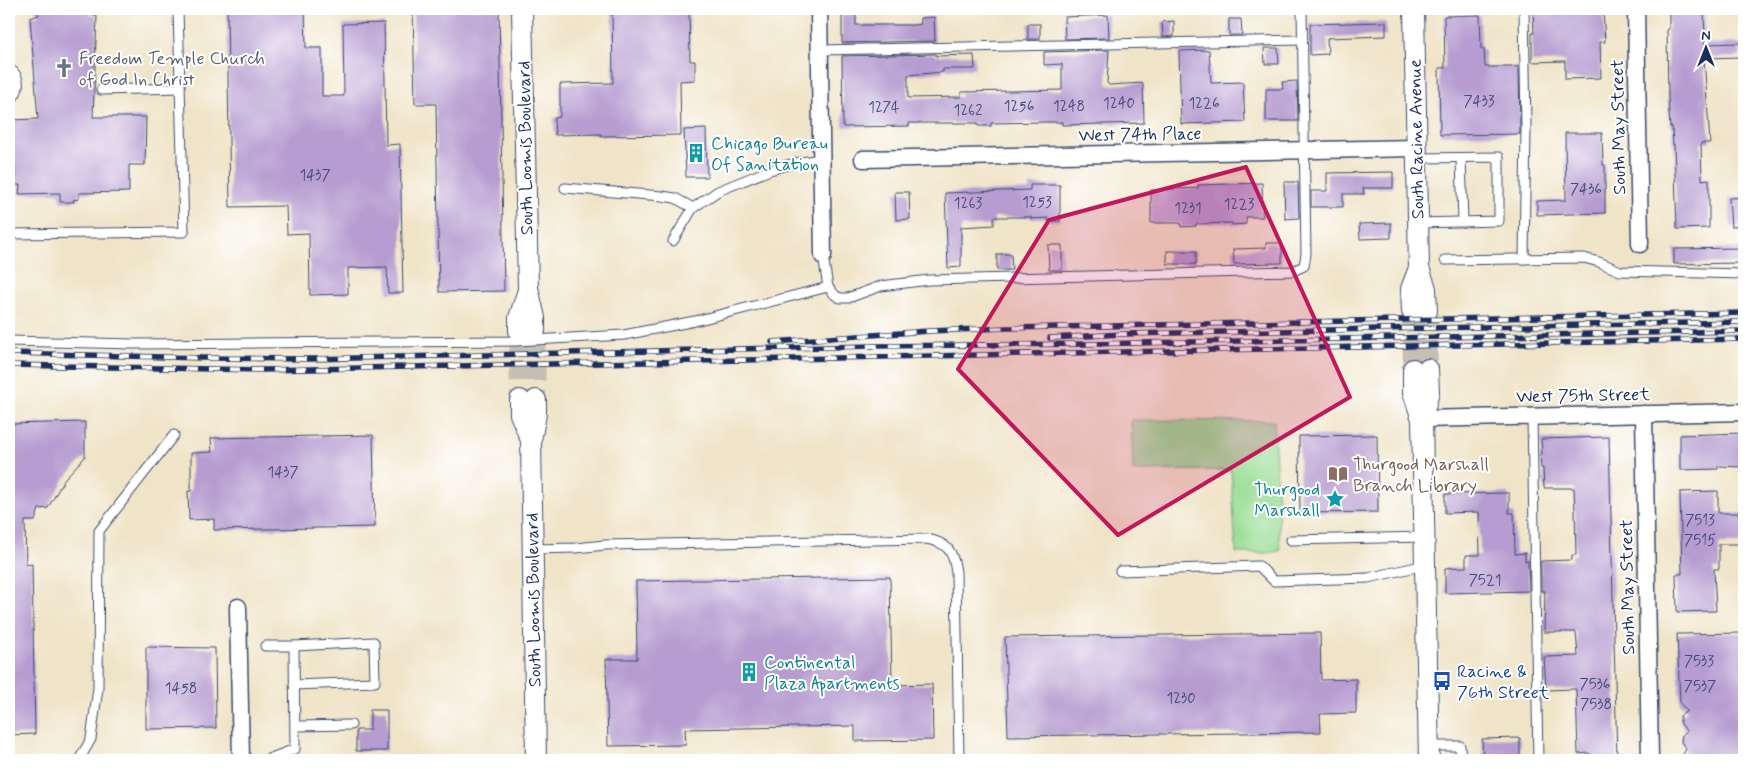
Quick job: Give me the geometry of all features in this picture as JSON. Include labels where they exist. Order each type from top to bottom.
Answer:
[{"type":"street","name":"South Loomis Boulevard","points":[[522,9],[528,288],[519,318],[527,331]]},
{"type":"street","points":[[819,9],[823,256]]},
{"type":"street","name":"South Racine Avenue","points":[[1414,9],[1419,268],[1426,288],[1419,311]]},
{"type":"street","name":"South May Street","points":[[1636,9],[1640,244]]},
{"type":"street","name":"West 74th Place","points":[[863,159],[1306,150],[1417,153]]},
{"type":"street","points":[[1420,369],[1429,392],[1422,419],[1429,753]]},
{"type":"street","name":"South Loomis Boulevard","points":[[528,400],[536,414],[531,440],[536,760]]},
{"type":"street","name":"West 75th Street","points":[[1422,419],[1744,412]]},
{"type":"street","name":"South May Street","points":[[1644,414],[1650,760]]},
{"type":"street","points":[[238,608],[240,760]]},
{"type":"lane","points":[[9,234],[184,232],[178,9]]},
{"type":"lane","points":[[823,256],[828,287],[840,298],[848,298],[881,286],[929,280],[1293,271],[1300,269],[1304,266],[1306,254],[1306,150],[1302,9]]},
{"type":"lane","points":[[1524,9],[1526,127],[1524,259]]},
{"type":"lane","points":[[820,50],[1303,40]]},
{"type":"lane","points":[[9,68],[16,75],[19,86],[17,92],[9,101]]},
{"type":"lane","points":[[100,90],[180,88]]},
{"type":"lane","points":[[1417,153],[1461,158],[1499,157],[1500,221],[1418,223]]},
{"type":"lane","points":[[673,241],[693,208],[718,191],[770,170],[821,158]]},
{"type":"lane","points":[[1461,158],[1463,222]]},
{"type":"lane","points":[[564,188],[675,198],[693,208]]},
{"type":"lane","points":[[1445,260],[1584,258],[1620,271],[1744,274]]},
{"type":"lane","points":[[9,341],[134,344],[506,341],[624,335],[696,321],[828,287]]},
{"type":"lane","points":[[1532,416],[1538,760]]},
{"type":"lane","points":[[79,760],[91,739],[98,688],[99,531],[174,435]]},
{"type":"lane","points":[[1291,540],[1425,537]]},
{"type":"lane","points":[[532,549],[605,545],[927,538],[939,541],[949,548],[954,559],[956,572],[959,760]]},
{"type":"lane","points":[[1120,571],[1259,566],[1274,582],[1368,578],[1426,564]]},
{"type":"lane","points":[[265,646],[374,642],[375,682],[294,686]]},
{"type":"lane","points":[[266,760],[295,749],[294,646]]},
{"type":"lane","points":[[296,726],[350,725]]},
{"type":"lane","points":[[1429,753],[1460,746],[1461,760]]},
{"type":"highlighted area","points":[[1246,167],[1350,397],[1118,535],[958,369],[1049,220]]},
{"type":"green space","points":[[1131,420],[1274,421],[1280,551],[1236,553],[1231,470],[1133,471]]},
{"type":"building","name":"Freedom Temple Church of God In Christ","points":[[34,9],[92,9],[90,14],[97,16],[93,117],[146,117],[145,165],[129,165],[129,192],[79,193],[79,199],[73,200],[74,202],[60,202],[60,193],[19,194],[20,185],[15,185],[15,166],[9,166],[9,120],[38,119],[30,18],[39,15]]},
{"type":"building","points":[[227,9],[305,9],[306,48],[322,48],[322,96],[344,96],[343,24],[384,23],[386,145],[400,144],[403,293],[388,293],[387,267],[348,268],[348,294],[310,295],[309,233],[287,234],[286,206],[230,207]]},
{"type":"building","points":[[413,9],[499,9],[504,291],[439,292],[436,104],[415,104]]},
{"type":"building","points":[[612,9],[689,9],[690,61],[695,61],[695,80],[680,81],[681,135],[555,135],[554,118],[560,117],[560,84],[613,83]]},
{"type":"building","points":[[1533,9],[1603,9],[1605,42],[1600,42],[1601,78],[1565,79],[1565,61],[1532,62]]},
{"type":"building","points":[[1669,9],[1704,9],[1705,44],[1740,43],[1740,57],[1704,58],[1710,143],[1701,143],[1702,180],[1709,179],[1709,228],[1677,229],[1674,144],[1672,127],[1670,127],[1668,98],[1667,29],[1669,29]]},
{"type":"building","points":[[842,15],[856,15],[856,25],[915,25],[921,24],[920,18],[934,17],[935,41],[842,43]]},
{"type":"building","points":[[1108,15],[1109,38],[1065,39],[1064,17]]},
{"type":"building","points":[[1480,15],[1481,49],[1484,49],[1485,67],[1519,67],[1520,134],[1440,135],[1439,68],[1445,68],[1444,16]]},
{"type":"building","points":[[1229,19],[1241,19],[1242,35],[1229,35]]},
{"type":"building","points":[[1174,21],[1174,36],[1163,37],[1162,22]]},
{"type":"building","points":[[1386,22],[1386,36],[1327,38],[1328,54],[1310,55],[1310,24]]},
{"type":"building","points":[[1028,24],[1040,24],[1040,39],[1028,39]]},
{"type":"building","points":[[1264,48],[1278,48],[1279,64],[1265,64]]},
{"type":"building","points":[[1109,50],[1107,83],[1109,85],[1143,83],[1144,123],[1062,125],[1062,122],[1046,122],[991,123],[991,126],[978,126],[978,123],[909,123],[909,126],[843,127],[842,56],[974,55],[975,69],[943,69],[943,72],[908,75],[908,98],[961,97],[961,92],[1062,90],[1062,64],[1044,65],[1044,52]]},
{"type":"building","points":[[1209,50],[1211,83],[1243,82],[1245,122],[1181,124],[1179,51]]},
{"type":"building","points":[[1297,81],[1298,121],[1266,121],[1266,89],[1283,89],[1282,82]]},
{"type":"building","name":"Chicago Bureau Of Sanitation","points":[[706,129],[707,177],[686,177],[684,130]]},
{"type":"building","points":[[1565,133],[1602,133],[1603,165],[1605,165],[1605,213],[1537,215],[1537,201],[1566,200]]},
{"type":"building","points":[[1393,172],[1393,188],[1363,188],[1364,194],[1343,194],[1343,207],[1311,207],[1311,191],[1327,191],[1327,173]]},
{"type":"building","points":[[1284,182],[1298,182],[1299,218],[1285,219]]},
{"type":"building","points":[[1262,183],[1263,217],[1246,217],[1246,224],[1196,224],[1196,226],[1181,227],[1181,223],[1151,223],[1151,190],[1198,188],[1198,185]]},
{"type":"building","points":[[1030,185],[1060,185],[1060,221],[1048,221],[1048,218],[994,217],[994,225],[961,227],[961,267],[948,268],[945,193],[1030,190]]},
{"type":"building","points":[[895,192],[909,192],[910,219],[896,220]]},
{"type":"building","points":[[1744,197],[1744,226],[1731,227],[1729,198]]},
{"type":"building","points":[[1391,223],[1391,238],[1360,239],[1359,224]]},
{"type":"building","points":[[1266,243],[1282,243],[1282,263],[1234,264],[1233,249],[1266,248]]},
{"type":"building","points":[[1048,245],[1062,245],[1062,270],[1049,270]]},
{"type":"building","points":[[1744,248],[1744,263],[1674,264],[1674,249]]},
{"type":"building","points":[[1167,251],[1196,251],[1196,264],[1167,264]]},
{"type":"building","points":[[997,254],[1011,254],[1012,270],[997,270]]},
{"type":"building","points":[[85,422],[85,457],[65,478],[48,508],[39,509],[35,521],[25,521],[26,565],[32,564],[35,734],[9,735],[9,424]]},
{"type":"building","points":[[1744,433],[1744,467],[1718,466],[1718,469],[1680,470],[1680,435]]},
{"type":"building","points":[[373,435],[375,527],[214,530],[214,519],[189,520],[188,491],[191,491],[191,453],[212,452],[211,438]]},
{"type":"building","name":"Thurgood Marshall Branch Library","points":[[1377,435],[1378,512],[1300,513],[1299,436]]},
{"type":"building","points":[[1609,437],[1617,760],[1589,760],[1589,753],[1578,754],[1576,689],[1546,690],[1544,657],[1578,656],[1576,632],[1544,632],[1545,591],[1541,591],[1541,561],[1572,560],[1572,555],[1576,555],[1575,510],[1574,488],[1544,488],[1540,454],[1542,454],[1541,439]]},
{"type":"building","points":[[1718,491],[1718,513],[1744,513],[1744,544],[1719,544],[1719,569],[1714,569],[1716,611],[1677,612],[1676,574],[1682,574],[1680,492]]},
{"type":"building","points":[[1509,493],[1509,513],[1514,513],[1515,554],[1525,553],[1525,561],[1528,561],[1529,591],[1445,593],[1445,568],[1466,567],[1466,555],[1480,555],[1479,512],[1445,513],[1445,494]]},
{"type":"building","name":"Continental Plaza Apartments","points":[[890,577],[892,685],[932,684],[933,740],[855,741],[855,726],[685,729],[686,745],[608,746],[606,659],[637,659],[636,581]]},
{"type":"building","points":[[1320,633],[1321,680],[1356,679],[1356,713],[1320,714],[1321,732],[1008,736],[1005,637]]},
{"type":"building","points":[[1744,633],[1744,760],[1680,760],[1686,749],[1681,742],[1682,735],[1687,732],[1680,722],[1680,716],[1687,711],[1680,703],[1677,634]]},
{"type":"building","points":[[146,647],[215,648],[216,728],[146,729]]},
{"type":"building","points":[[370,710],[387,710],[387,751],[356,751],[356,730],[370,730]]},
{"type":"building","points":[[1520,738],[1520,760],[1483,760],[1482,739]]},
{"type":"tunnel","points":[[1412,311],[1413,369]]},
{"type":"tunnel","points":[[1427,311],[1428,369]]},
{"type":"tunnel","points":[[519,331],[520,400]]},
{"type":"tunnel","points":[[535,331],[536,400]]},
{"type":"railway","points":[[772,342],[929,331],[1007,328],[1744,313]]},
{"type":"railway","points":[[1050,338],[1123,334],[1744,322]]},
{"type":"railway","points":[[9,353],[311,359],[872,346],[1086,344],[1744,331]]},
{"type":"railway","points":[[9,365],[263,370],[1744,339]]},
{"type":"place","name":"Freedom Temple Church of God In Christ","points":[[64,68]]},
{"type":"place","name":"Chicago Bureau Of Sanitation","points":[[696,153]]},
{"type":"place","name":"Thurgood Marshall Branch Library","points":[[1338,474]]},
{"type":"place","name":"Thurgood Marshall","points":[[1335,499]]},
{"type":"place","name":"Continental Plaza Apartments","points":[[749,672]]},
{"type":"place","name":"Racine & 76th Street","points":[[1442,681]]}]
